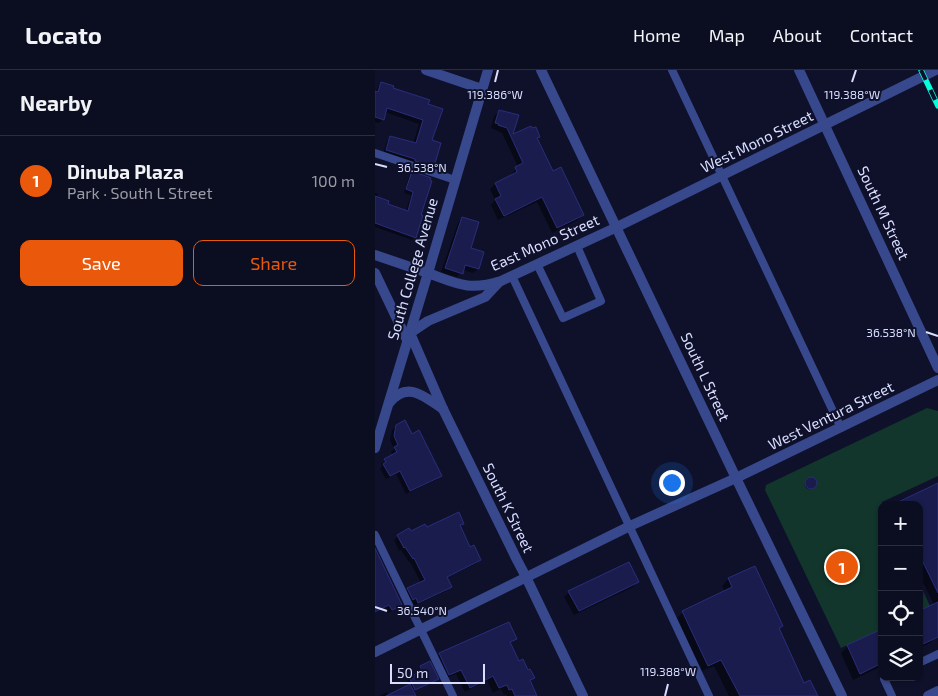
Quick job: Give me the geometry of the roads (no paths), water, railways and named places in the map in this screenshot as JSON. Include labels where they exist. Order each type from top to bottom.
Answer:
[{"type":"street","points":[[427,70],[482,89]]},
{"type":"street","name":"South College Avenue","points":[[375,448],[488,70]]},
{"type":"street","name":"South L Street","points":[[541,70],[842,696]]},
{"type":"street","name":"South M Street","points":[[799,70],[938,368]]},
{"type":"street","name":"West Mono Street","points":[[617,227],[936,70]]},
{"type":"street","name":"East Mono Street","points":[[375,255],[471,287],[501,281],[617,227]]},
{"type":"street","name":"South K Street","points":[[375,273],[409,337],[527,577],[583,696]]},
{"type":"street","points":[[409,337],[428,321],[485,297],[501,281]]},
{"type":"street","name":"West Ventura Street","points":[[375,652],[630,526],[736,478],[938,380]]},
{"type":"street","points":[[388,404],[396,395],[403,392],[412,392],[419,394],[443,409]]},
{"type":"street","points":[[928,696],[938,691]]},
{"type":"lane","points":[[672,70],[841,428]]},
{"type":"lane","points":[[375,153],[455,180]]},
{"type":"lane","points":[[537,264],[563,318],[601,300],[577,246]]},
{"type":"lane","points":[[512,276],[709,696]]},
{"type":"lane","points":[[375,535],[453,696]]},
{"type":"lane","points":[[923,661],[938,654]]},
{"type":"lane","points":[[885,681],[892,696]]},
{"type":"railway","points":[[921,70],[938,106]]},
{"type":"place","name":"Dinuba Plaza","points":[[842,567]]}]
